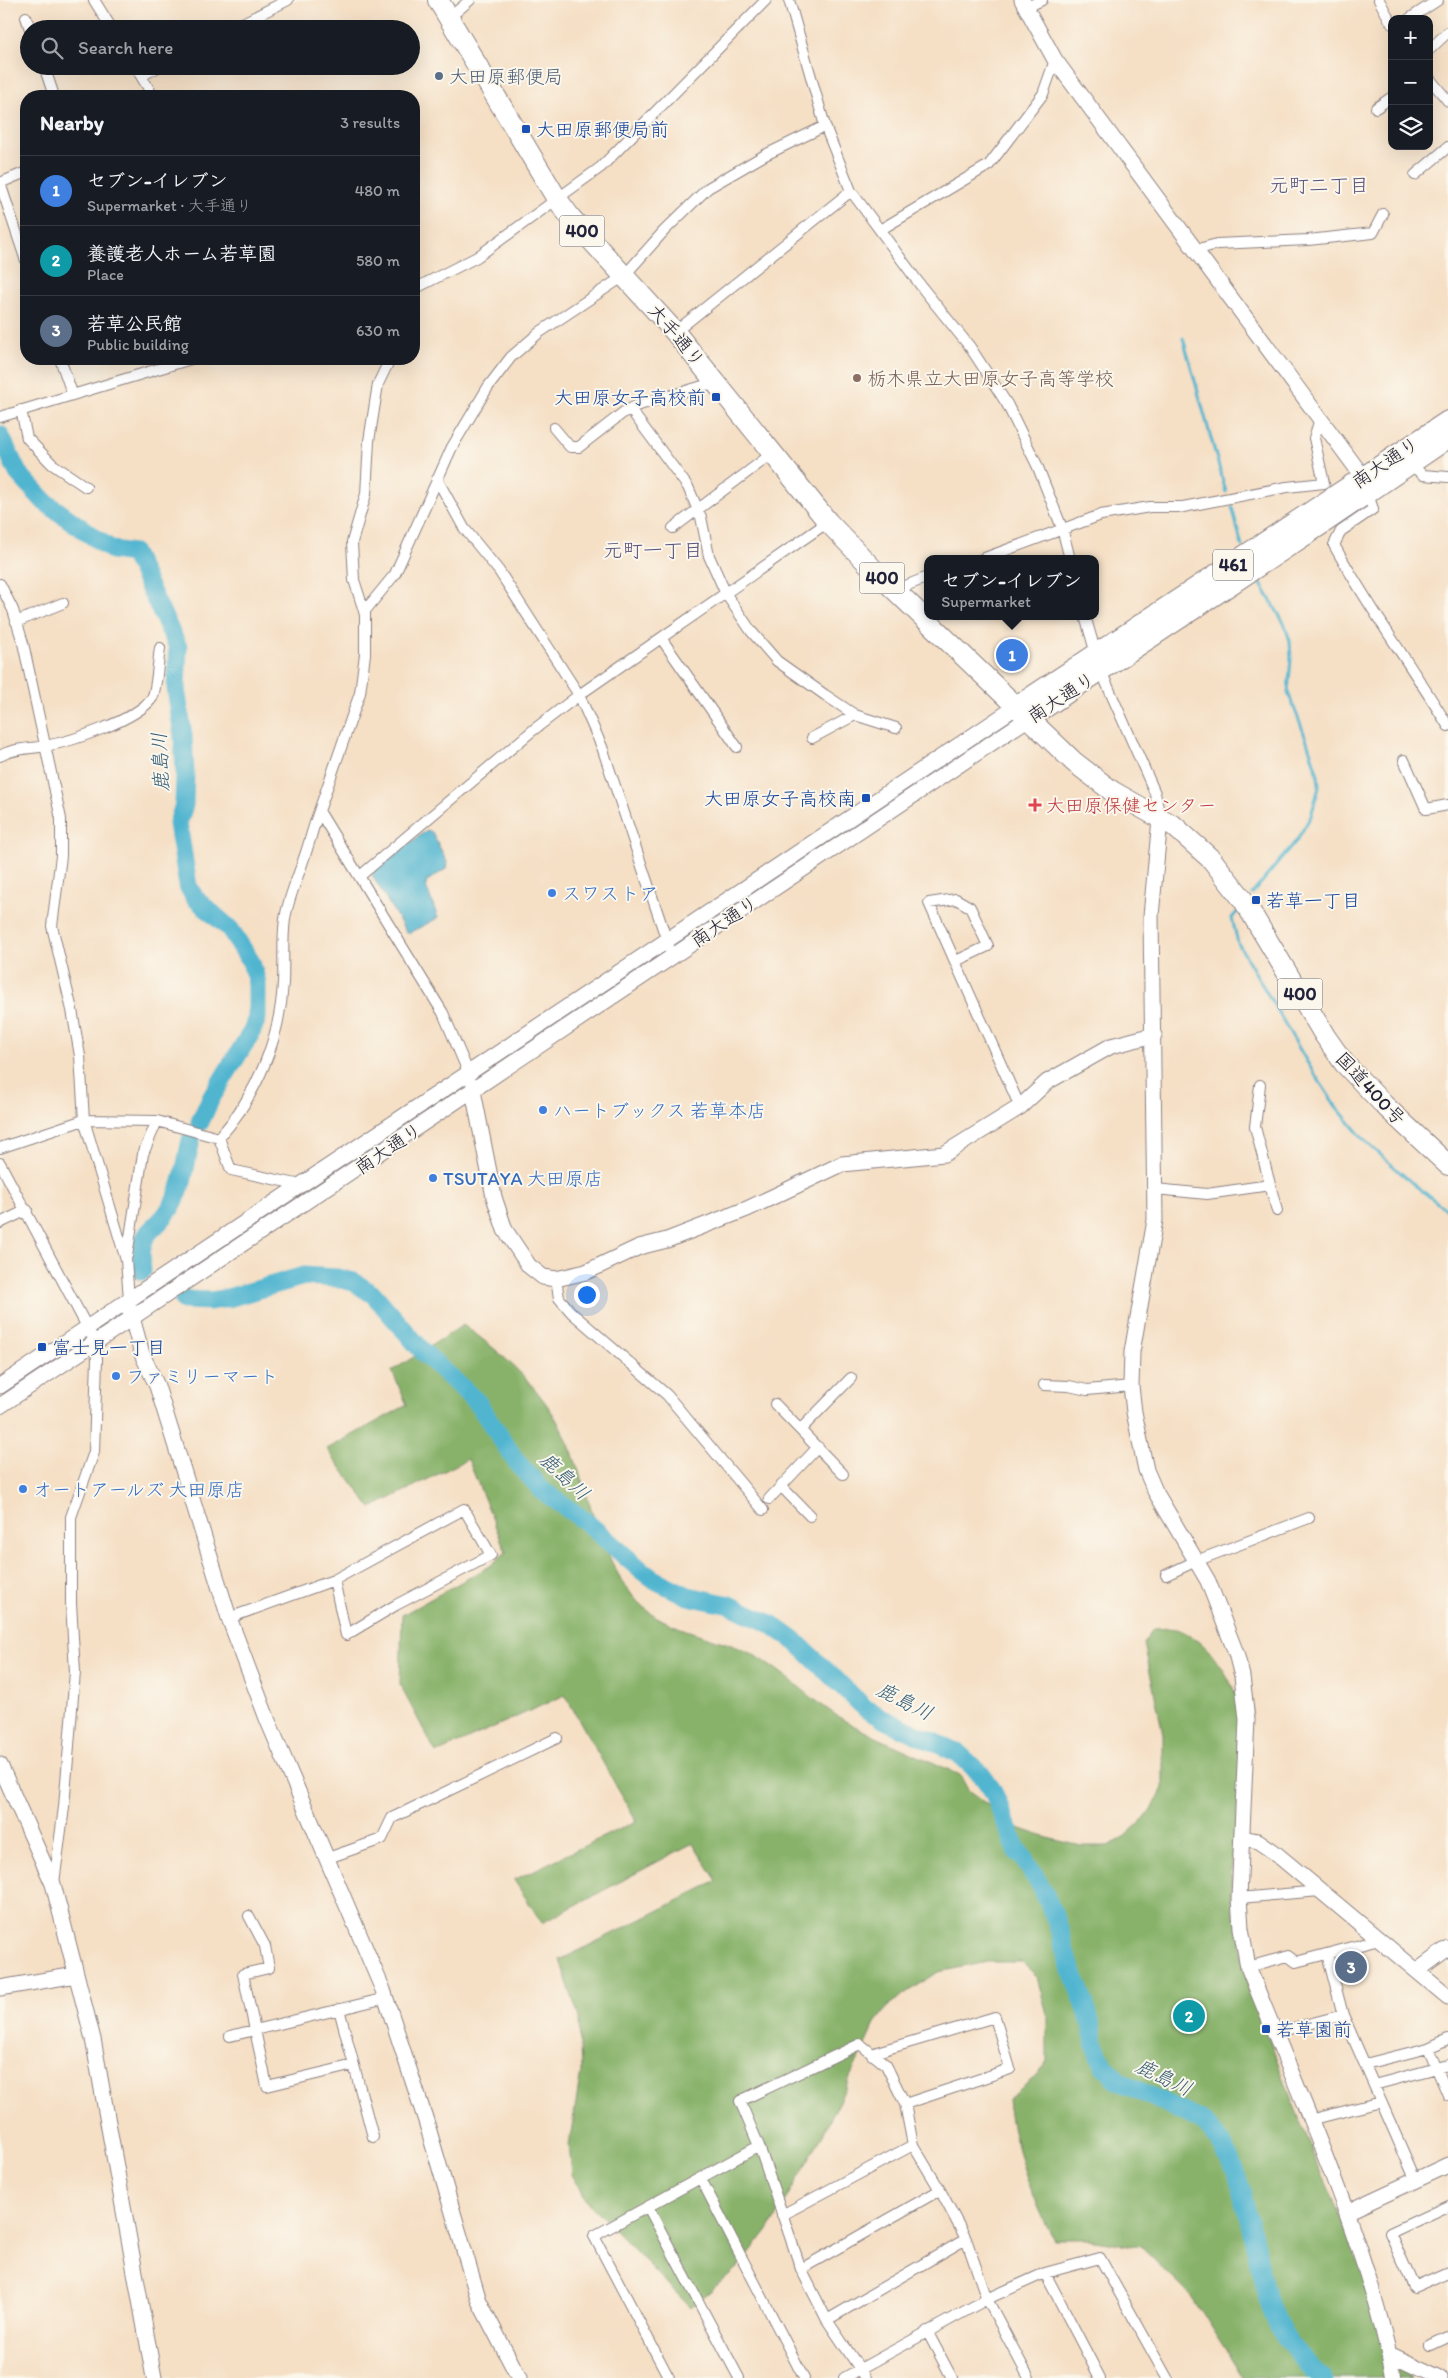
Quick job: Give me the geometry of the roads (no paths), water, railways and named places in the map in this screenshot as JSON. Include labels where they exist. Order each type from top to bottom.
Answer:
[{"type":"highway","name":"大手通り","points":[[438,0],[557,199],[584,233],[675,332],[828,522],[924,618]]},
{"type":"highway","name":"南大通り","points":[[1022,712],[1098,664],[1365,485],[1448,420]]},
{"type":"highway","name":"南大通り","points":[[1365,485],[1409,463],[1448,438]]},
{"type":"highway","name":"大手通り","points":[[926,620],[1022,712]]},
{"type":"highway","name":"国道400号","points":[[1022,712],[1074,762],[1112,791],[1187,836],[1227,876],[1344,1063],[1384,1106],[1448,1165]]},
{"type":"street","points":[[94,0],[106,20]]},
{"type":"street","points":[[249,20],[288,0]]},
{"type":"street","points":[[448,18],[470,0]]},
{"type":"street","points":[[420,286],[477,257],[601,167],[766,0]]},
{"type":"street","points":[[790,0],[825,126],[851,191],[970,347],[1007,404],[1037,466],[1062,528],[1069,555]]},
{"type":"street","points":[[1042,0],[1024,4],[1055,60],[1320,419],[1365,485],[1373,509],[1341,531],[1334,545],[1353,580],[1418,676],[1448,726]]},
{"type":"street","points":[[1379,0],[1388,17]]},
{"type":"street","points":[[1416,15],[1438,0]]},
{"type":"street","points":[[1433,46],[1448,32]]},
{"type":"street","points":[[880,230],[989,165],[1043,94],[1055,60]]},
{"type":"street","points":[[47,75],[52,90]]},
{"type":"street","points":[[141,76],[149,90]]},
{"type":"street","points":[[1433,83],[1448,101]]},
{"type":"street","points":[[1376,108],[1388,100]]},
{"type":"street","points":[[364,612],[395,574],[452,447],[488,387],[511,357],[540,332],[624,276],[658,238],[708,188],[765,155],[825,126]]},
{"type":"street","points":[[1415,175],[1448,147]]},
{"type":"street","points":[[20,175],[0,183],[20,243]]},
{"type":"street","points":[[675,332],[851,191]]},
{"type":"street","points":[[1195,250],[1217,244],[1308,240],[1373,233],[1383,214]]},
{"type":"street","points":[[62,365],[72,393]]},
{"type":"street","points":[[0,417],[72,393],[169,365]]},
{"type":"street","points":[[219,1138],[237,1117],[257,1082],[277,1027],[283,982],[282,946],[285,917],[290,896],[360,694],[365,654],[364,612],[354,580],[352,542],[366,494],[369,441],[378,384],[387,365]]},
{"type":"street","points":[[554,428],[570,446],[579,446],[630,409],[716,382]]},
{"type":"street","points":[[630,409],[688,487],[698,508],[709,556],[726,594],[750,631],[777,661],[855,715],[896,728]]},
{"type":"street","points":[[20,410],[27,438],[52,464],[86,487]]},
{"type":"street","points":[[992,555],[1101,515],[1150,507],[1183,507],[1324,483],[1314,438],[1320,419]]},
{"type":"street","points":[[673,528],[773,454]]},
{"type":"street","points":[[1409,463],[1423,475],[1448,477]]},
{"type":"street","points":[[437,479],[464,528],[499,571],[579,695],[602,747],[669,949]]},
{"type":"street","points":[[360,876],[532,731],[579,695],[828,522]]},
{"type":"street","points":[[895,590],[924,579]]},
{"type":"street","points":[[0,584],[16,622],[47,746],[61,819],[62,856],[52,926],[80,1056],[84,1120],[126,1260],[132,1318],[142,1354],[157,1386],[229,1618],[268,1721],[328,1858],[386,1998],[426,2121],[479,2301],[517,2378]]},
{"type":"street","points":[[16,622],[63,603]]},
{"type":"street","points":[[1086,620],[1098,664],[1155,793],[1160,819],[1151,916],[1155,1220],[1132,1352],[1131,1386],[1135,1422],[1146,1470],[1155,1491],[1208,1581],[1236,1653],[1242,1676],[1246,1719],[1239,1898],[1241,1928],[1248,1967],[1347,2212],[1372,2284],[1394,2378]]},
{"type":"street","points":[[661,638],[738,747]]},
{"type":"street","points":[[0,756],[7,752],[47,746],[90,734],[138,711],[153,697],[160,648]]},
{"type":"street","name":"南大通り","points":[[0,1386],[469,1074],[669,949],[1022,712]]},
{"type":"street","points":[[812,738],[855,715]]},
{"type":"street","points":[[1404,760],[1426,809],[1448,805]]},
{"type":"street","points":[[319,810],[443,1013],[469,1074],[494,1197],[506,1230],[529,1266],[543,1277],[556,1279],[586,1272],[639,1247],[667,1240],[747,1209],[842,1164],[944,1154],[1020,1106],[1047,1082],[1111,1046],[1154,1035]]},
{"type":"street","points":[[956,961],[988,946],[970,907],[956,899],[929,903],[1020,1106]]},
{"type":"street","name":"南大通り","points":[[0,1406],[472,1091],[669,949]]},
{"type":"street","points":[[1260,1086],[1255,1127],[1277,1211]]},
{"type":"street","points":[[0,1148],[84,1120],[157,1121],[219,1138]]},
{"type":"street","points":[[126,1260],[143,1154],[157,1121]]},
{"type":"street","points":[[219,1138],[231,1170],[301,1185]]},
{"type":"street","points":[[0,1163],[95,1342],[97,1359],[94,1452],[71,1517],[71,1603],[76,1672],[64,1807],[53,1884]]},
{"type":"street","points":[[1155,1189],[1208,1194],[1270,1185]]},
{"type":"street","points":[[0,1222],[26,1210]]},
{"type":"street","points":[[556,1279],[559,1298],[572,1314],[667,1395],[763,1510]]},
{"type":"street","points":[[802,1429],[851,1378]]},
{"type":"street","points":[[1044,1385],[1069,1386],[1087,1390],[1131,1386]]},
{"type":"street","points":[[775,1404],[802,1429],[844,1474]]},
{"type":"street","points":[[769,1499],[818,1447]]},
{"type":"street","points":[[781,1486],[810,1516]]},
{"type":"street","points":[[229,1618],[334,1580],[464,1509],[491,1555],[396,1605],[346,1635],[334,1580]]},
{"type":"street","points":[[1166,1575],[1196,1561],[1309,1518]]},
{"type":"street","points":[[328,1858],[382,1839],[392,1818],[557,1738]]},
{"type":"street","points":[[0,1765],[53,1884],[93,2039],[154,2378]]},
{"type":"street","points":[[1242,1838],[1258,1841],[1274,1852],[1448,1997]]},
{"type":"street","points":[[1239,1898],[1320,1891]]},
{"type":"street","points":[[249,1916],[265,1946],[269,1968],[243,1974],[267,2086],[354,2065]]},
{"type":"street","points":[[1248,1967],[1288,1956],[1296,1962],[1379,1940]]},
{"type":"street","points":[[1417,1971],[1448,1948]]},
{"type":"street","points":[[1327,1954],[1343,2015],[1416,2181]]},
{"type":"street","points":[[0,1988],[76,1975]]},
{"type":"street","points":[[230,2036],[386,1998]]},
{"type":"street","points":[[339,2009],[373,2137]]},
{"type":"street","points":[[1274,2032],[1343,2015]]},
{"type":"street","points":[[872,2055],[995,2017],[1010,2069],[905,2104]]},
{"type":"street","points":[[1365,2064],[1428,2048],[1448,2039]]},
{"type":"street","points":[[863,2374],[828,2320],[801,2269],[759,2146],[740,2101],[860,2044],[886,2065],[905,2104],[913,2145],[940,2190],[966,2240],[987,2298],[1029,2378]]},
{"type":"street","points":[[1428,2048],[1448,2095]]},
{"type":"street","points":[[1374,2085],[1448,2065]]},
{"type":"street","points":[[1310,2120],[1381,2102]]},
{"type":"street","points":[[782,2215],[913,2145]]},
{"type":"street","points":[[669,2378],[594,2236],[759,2146]]},
{"type":"street","points":[[1347,2212],[1448,2165]]},
{"type":"street","points":[[701,2179],[804,2378]]},
{"type":"street","points":[[801,2269],[940,2190]]},
{"type":"street","points":[[1448,2206],[1390,2233],[1414,2287],[1448,2272]]},
{"type":"street","points":[[648,2207],[738,2378]]},
{"type":"street","points":[[828,2320],[966,2240]]},
{"type":"street","points":[[844,2378],[863,2374],[927,2332],[987,2298],[1045,2273],[1100,2258],[1167,2378]]},
{"type":"street","points":[[1045,2273],[1100,2378]]},
{"type":"street","points":[[927,2332],[952,2378]]},
{"type":"street","points":[[1431,2345],[1448,2337]]},
{"type":"street","points":[[1389,2354],[1440,2378]]},
{"type":"water","points":[[427,830],[432,832],[447,862],[446,869],[427,881],[426,886],[438,918],[409,933],[406,932],[372,875],[375,870]]},
{"type":"waterway","points":[[1183,338],[1226,492]]},
{"type":"waterway","name":"鹿島川","points":[[0,435],[18,473],[45,502],[112,550],[133,553],[178,647],[176,688],[183,736],[185,773],[184,805],[178,823],[188,886],[195,898],[230,929],[251,962],[257,983],[257,1018],[251,1033],[211,1098],[200,1122]]},
{"type":"waterway","points":[[1232,507],[1242,546]]},
{"type":"waterway","points":[[1252,894],[1297,840],[1311,816],[1319,787],[1318,775],[1307,741],[1288,692],[1291,659],[1290,641],[1284,623],[1258,579]]},
{"type":"waterway","points":[[1238,911],[1232,918],[1238,943],[1310,1067],[1335,1105],[1364,1140],[1411,1182],[1448,1211]]},
{"type":"waterway","name":"鹿島川","points":[[142,1271],[142,1245],[149,1232],[167,1214],[177,1196],[191,1140]]},
{"type":"waterway","name":"鹿島川","points":[[184,1300],[210,1301],[228,1298],[304,1276],[337,1278],[354,1282],[374,1295],[425,1354],[477,1402],[516,1461],[543,1491],[585,1521],[641,1570],[653,1579],[688,1596],[730,1605],[771,1624],[796,1642],[866,1709],[885,1720],[958,1753],[981,1774],[993,1791],[1018,1853],[1022,1856],[1042,1888],[1057,1922],[1066,1955],[1087,2010],[1099,2057],[1105,2067],[1119,2081],[1200,2120],[1216,2136],[1228,2156],[1238,2181],[1246,2207],[1264,2287],[1275,2319],[1292,2347],[1323,2378]]},
{"type":"place","name":"大田原郵便局","points":[[439,76]]},
{"type":"place","name":"大田原郵便局前","points":[[526,129]]},
{"type":"place","name":"栃木県立大田原女子高等学校","points":[[857,378]]},
{"type":"place","name":"大田原女子高校前","points":[[716,397]]},
{"type":"place","name":"セブン-イレブン","points":[[1012,655]]},
{"type":"place","name":"大田原女子高校南","points":[[866,798]]},
{"type":"place","name":"大田原保健センター","points":[[1035,805]]},
{"type":"place","name":"スワストア","points":[[552,893]]},
{"type":"place","name":"若草一丁目","points":[[1256,900]]},
{"type":"place","name":"ハートブックス 若草本店","points":[[543,1110]]},
{"type":"place","name":"TSUTAYA 大田原店","points":[[433,1178]]},
{"type":"place","name":"富士見一丁目","points":[[42,1347]]},
{"type":"place","name":"ファミリーマート","points":[[116,1376]]},
{"type":"place","name":"オートアールズ 大田原店","points":[[23,1489]]},
{"type":"place","name":"若草公民館","points":[[1351,1967]]},
{"type":"place","name":"養護老人ホーム若草園","points":[[1189,2016]]},
{"type":"place","name":"若草園前","points":[[1266,2029]]},
{"type":"district","name":"元町二丁目","points":[[1319,185]]},
{"type":"district","name":"元町一丁目","points":[[653,550]]}]
